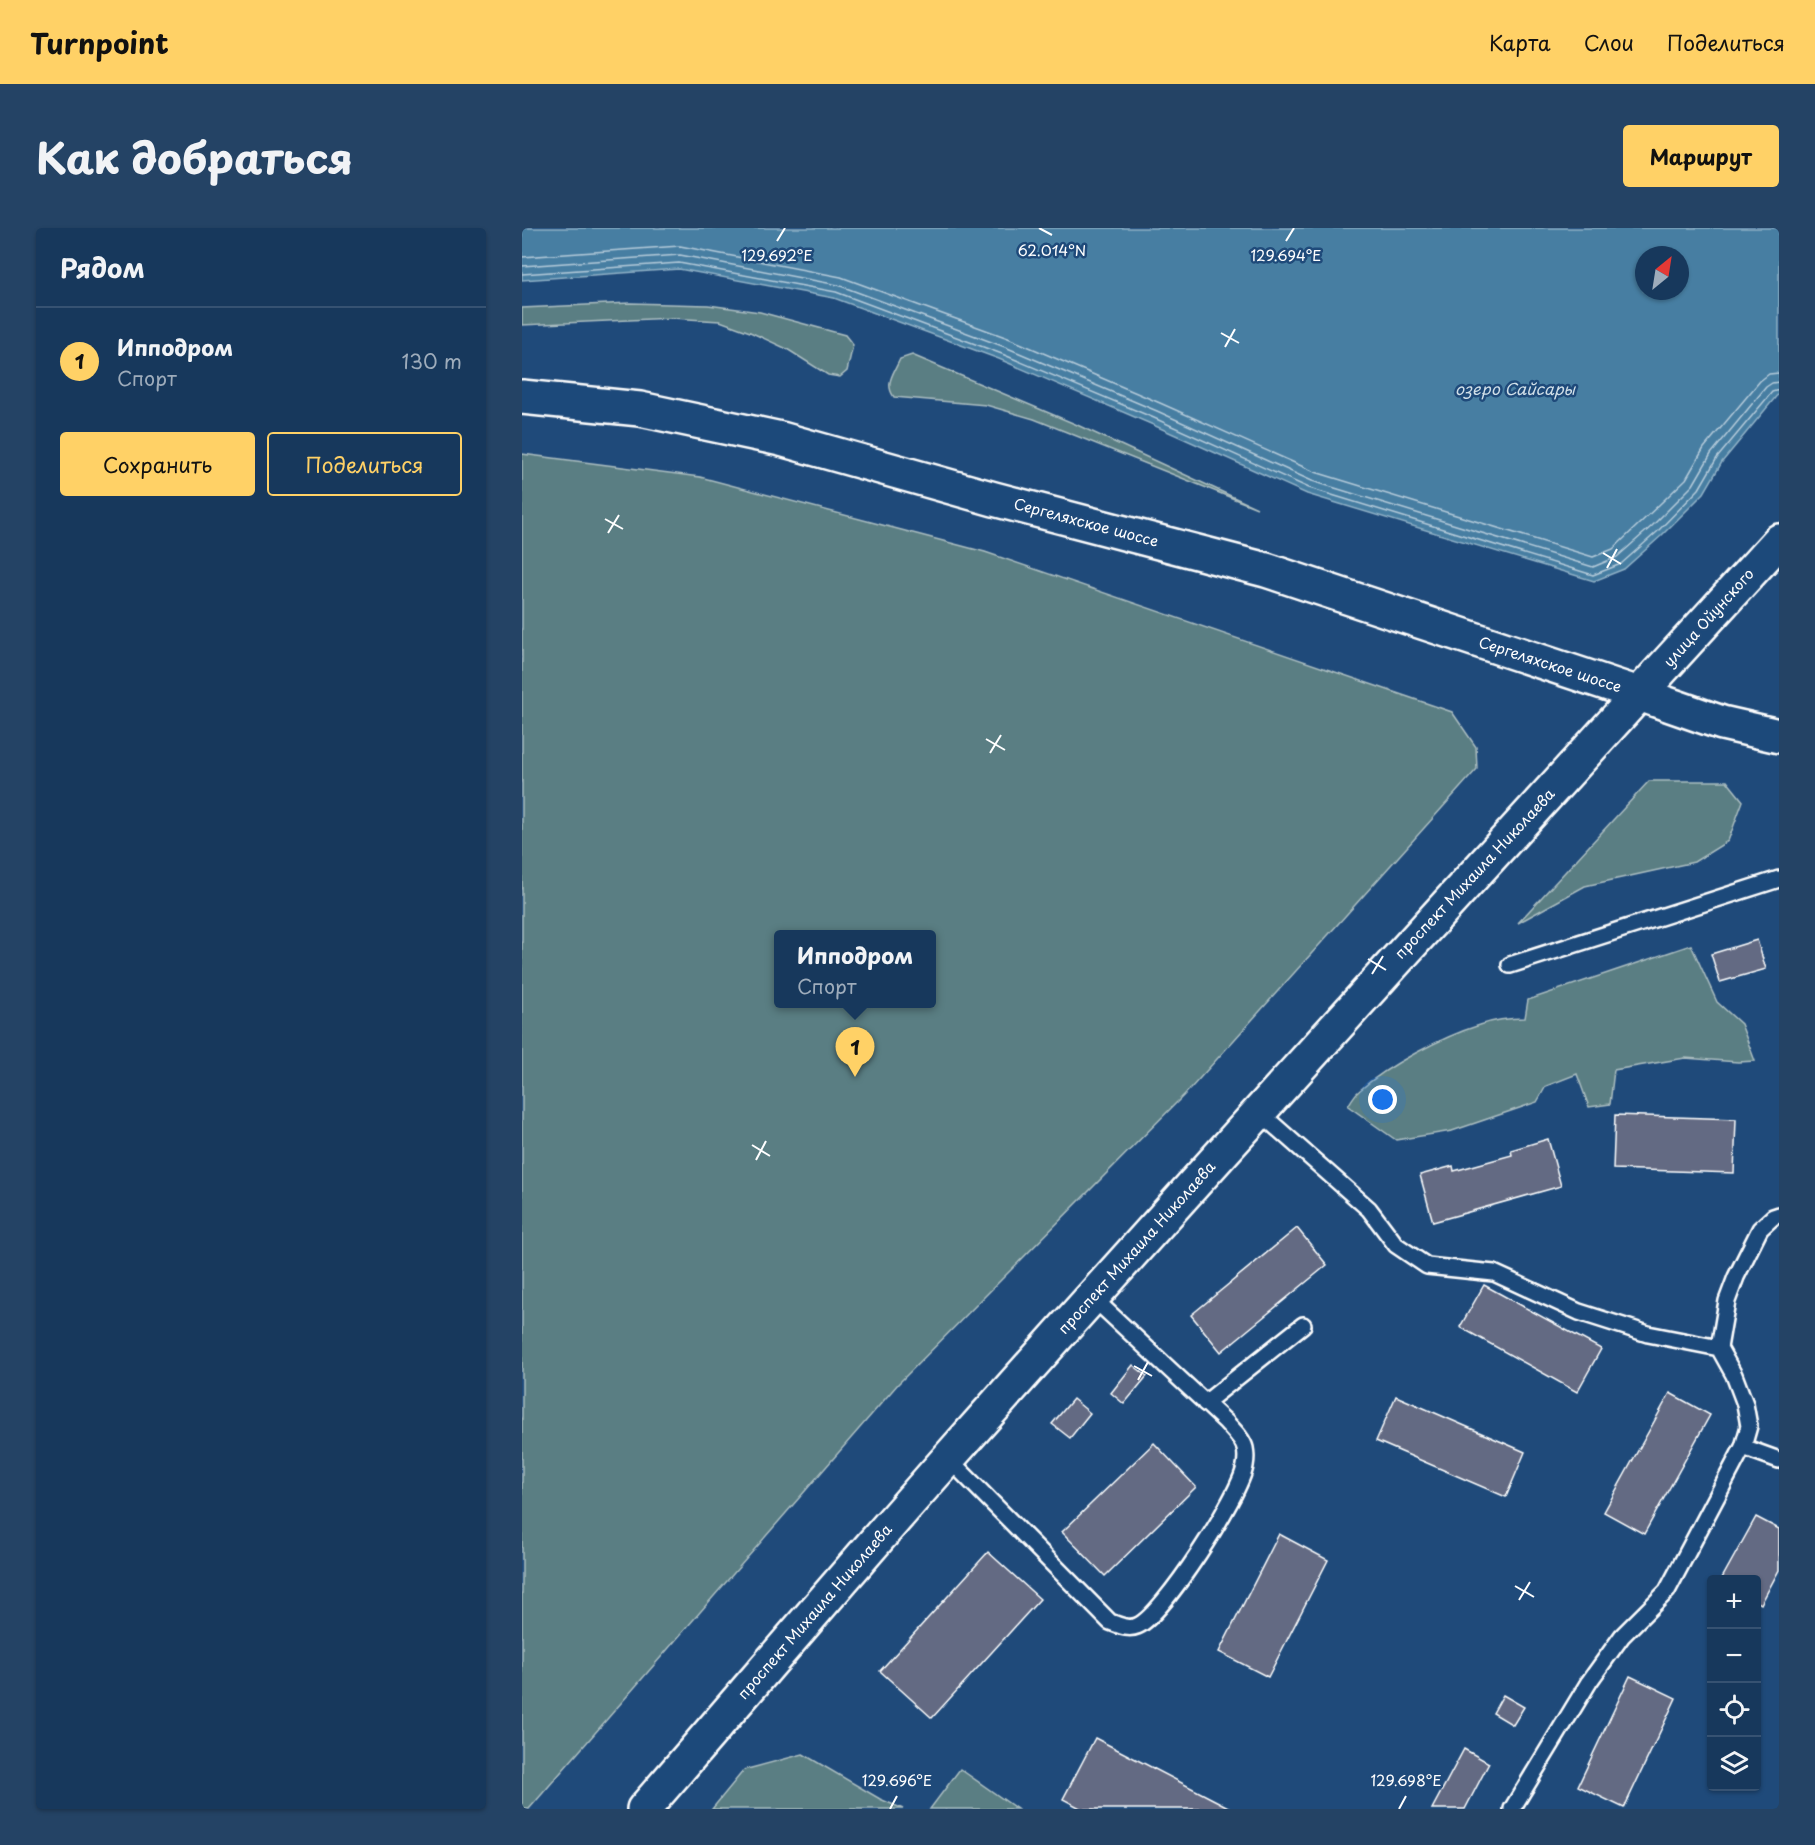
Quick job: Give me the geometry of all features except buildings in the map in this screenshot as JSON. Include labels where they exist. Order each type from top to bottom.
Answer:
[{"type":"main road","name":"Сергеляхское шоссе","points":[[522,398],[640,409],[782,439],[1266,570],[1722,723],[1779,736]]},
{"type":"main road","name":"улица Ойунского","points":[[1639,694],[1779,541]]},
{"type":"main road","name":"проспект Михаила Николаева","points":[[644,1809],[948,1458],[1639,694]]},
{"type":"lane","points":[[1510,965],[1779,879]]},
{"type":"lane","points":[[1259,1112],[1369,1209],[1396,1245],[1427,1266],[1494,1273],[1579,1312],[1648,1334],[1719,1348]]},
{"type":"lane","points":[[1512,1809],[1589,1682],[1622,1636],[1667,1591],[1743,1447],[1749,1426],[1745,1404],[1734,1375],[1719,1348],[1727,1301],[1736,1277],[1760,1229],[1773,1217],[1779,1215]]},
{"type":"lane","points":[[948,1458],[1110,1622],[1123,1627],[1136,1627],[1146,1621],[1170,1593],[1222,1519],[1245,1467],[1245,1446],[1226,1422],[1092,1297]]},
{"type":"lane","points":[[1205,1402],[1303,1326]]},
{"type":"lane","points":[[1743,1447],[1779,1460]]},
{"type":"green space","points":[[630,303],[708,305],[760,312],[845,335],[853,345],[847,371],[840,377],[828,375],[787,349],[720,321],[672,318],[522,325],[522,308]]},
{"type":"green space","points":[[912,355],[1075,424],[1257,508],[1034,419],[986,405],[894,397],[890,388],[893,374],[900,359]]},
{"type":"green space","points":[[522,454],[700,477],[985,552],[1452,712],[1476,747],[1477,769],[1191,1088],[898,1384],[529,1809],[522,1809]]},
{"type":"green space","points":[[1649,781],[1727,781],[1743,801],[1728,841],[1694,862],[1585,886],[1518,923]]},
{"type":"green space","points":[[1691,945],[1717,1002],[1741,1024],[1755,1061],[1685,1058],[1614,1070],[1610,1104],[1589,1107],[1577,1074],[1546,1086],[1537,1102],[1452,1131],[1396,1140],[1348,1106],[1356,1094],[1371,1081],[1433,1044],[1485,1023],[1525,1018],[1528,1000]]},
{"type":"green space","points":[[803,1754],[880,1799],[903,1809],[712,1809],[744,1770]]},
{"type":"green space","points":[[960,1769],[1017,1809],[930,1809]]},
{"type":"water","name":"озеро Сайсары","points":[[522,228],[1779,228],[1779,393],[1722,462],[1704,493],[1624,569],[1594,581],[1307,494],[999,359],[834,298],[679,269],[522,280]]},
{"type":"place","name":"Ипподром","points":[[855,1077]]}]
